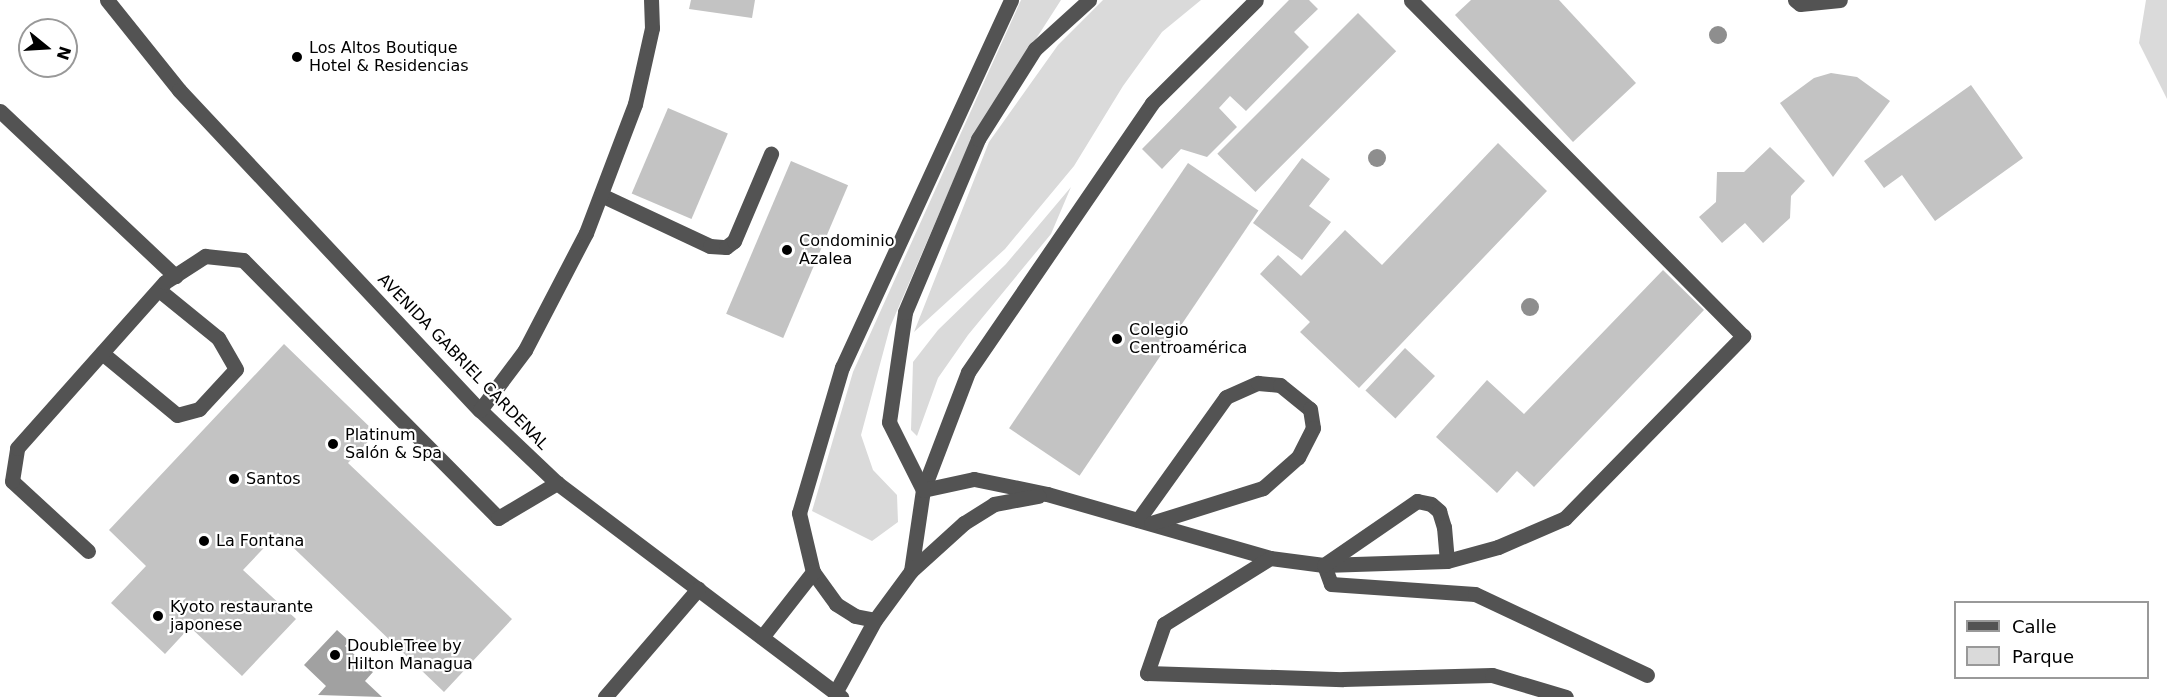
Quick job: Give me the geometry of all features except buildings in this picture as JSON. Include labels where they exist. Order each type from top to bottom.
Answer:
[{"type":"street","name":"AVENIDA GABRIEL CARDENAL","points":[[107,0],[179,90],[480,410],[557,483],[838,695]]},
{"type":"street","points":[[480,410],[525,350],[586,233],[635,104],[652,28],[651,0]]},
{"type":"street","points":[[875,620],[855,616],[836,604],[813,572],[799,513],[842,367],[1011,0]]},
{"type":"street","points":[[923,490],[889,422],[905,312],[978,139],[1035,49],[1089,0]]},
{"type":"street","points":[[911,571],[923,490],[968,372],[1152,103],[1256,0]]},
{"type":"street","points":[[923,490],[974,479],[1047,494],[1270,558],[1324,565],[1447,561],[1498,547],[1565,518],[1743,336],[1412,0]]},
{"type":"street","points":[[1795,0],[1800,4],[1840,0]]},
{"type":"street","points":[[0,111],[175,276]]},
{"type":"street","points":[[601,195],[710,246],[726,247],[734,241],[771,154]]},
{"type":"street","points":[[88,551],[12,481],[17,448],[159,290],[205,256],[243,260],[498,518],[557,483]]},
{"type":"street","points":[[102,353],[177,415],[200,409],[236,369],[218,338],[159,290]]},
{"type":"street","points":[[1258,383],[1280,385],[1310,409],[1313,428],[1298,457],[1263,488],[1144,522],[1226,397],[1258,383]]},
{"type":"street","points":[[838,695],[875,620],[911,571],[964,523],[994,504],[1047,494]]},
{"type":"street","points":[[1324,565],[1417,501],[1431,504],[1439,511],[1444,527],[1447,561]]},
{"type":"street","points":[[1270,558],[1164,624],[1147,673],[1342,679],[1492,675],[1566,697]]},
{"type":"street","points":[[1324,565],[1331,584],[1475,594],[1647,675]]},
{"type":"street","points":[[762,637],[813,572]]},
{"type":"street","points":[[605,697],[698,589]]},
{"type":"green space","points":[[1021,0],[1061,0],[971,140],[890,327],[861,435],[873,470],[897,495],[898,522],[872,541],[812,511],[853,372]]},
{"type":"green space","points":[[1103,0],[1201,0],[1162,32],[1123,86],[1074,166],[1005,249],[914,332],[989,142],[1058,45]]},
{"type":"green space","points":[[2146,0],[2167,0],[2167,99],[2139,43]]},
{"type":"green space","points":[[1071,187],[1051,234],[968,335],[938,378],[917,436],[911,430],[913,362],[938,330],[1006,264]]},
{"type":"shaded area","name":"DoubleTree by Hilton Managua","points":[[337,630],[349,641],[345,646],[373,672],[365,681],[382,697],[318,695],[326,686],[304,665]]},
{"type":"place","name":"Los Altos Boutique Hotel & Residencias","points":[[297,57]]},
{"type":"place","name":"Condominio Azalea","points":[[787,250]]},
{"type":"place","name":"Colegio Centroamérica","points":[[1117,339]]},
{"type":"place","name":"Platinum Salón & Spa","points":[[333,444]]},
{"type":"place","name":"Santos","points":[[234,479]]},
{"type":"place","name":"La Fontana","points":[[204,541]]},
{"type":"place","name":"Kyoto restaurante japonese","points":[[158,616]]},
{"type":"place","name":"DoubleTree by Hilton Managua","points":[[335,655]]}]
